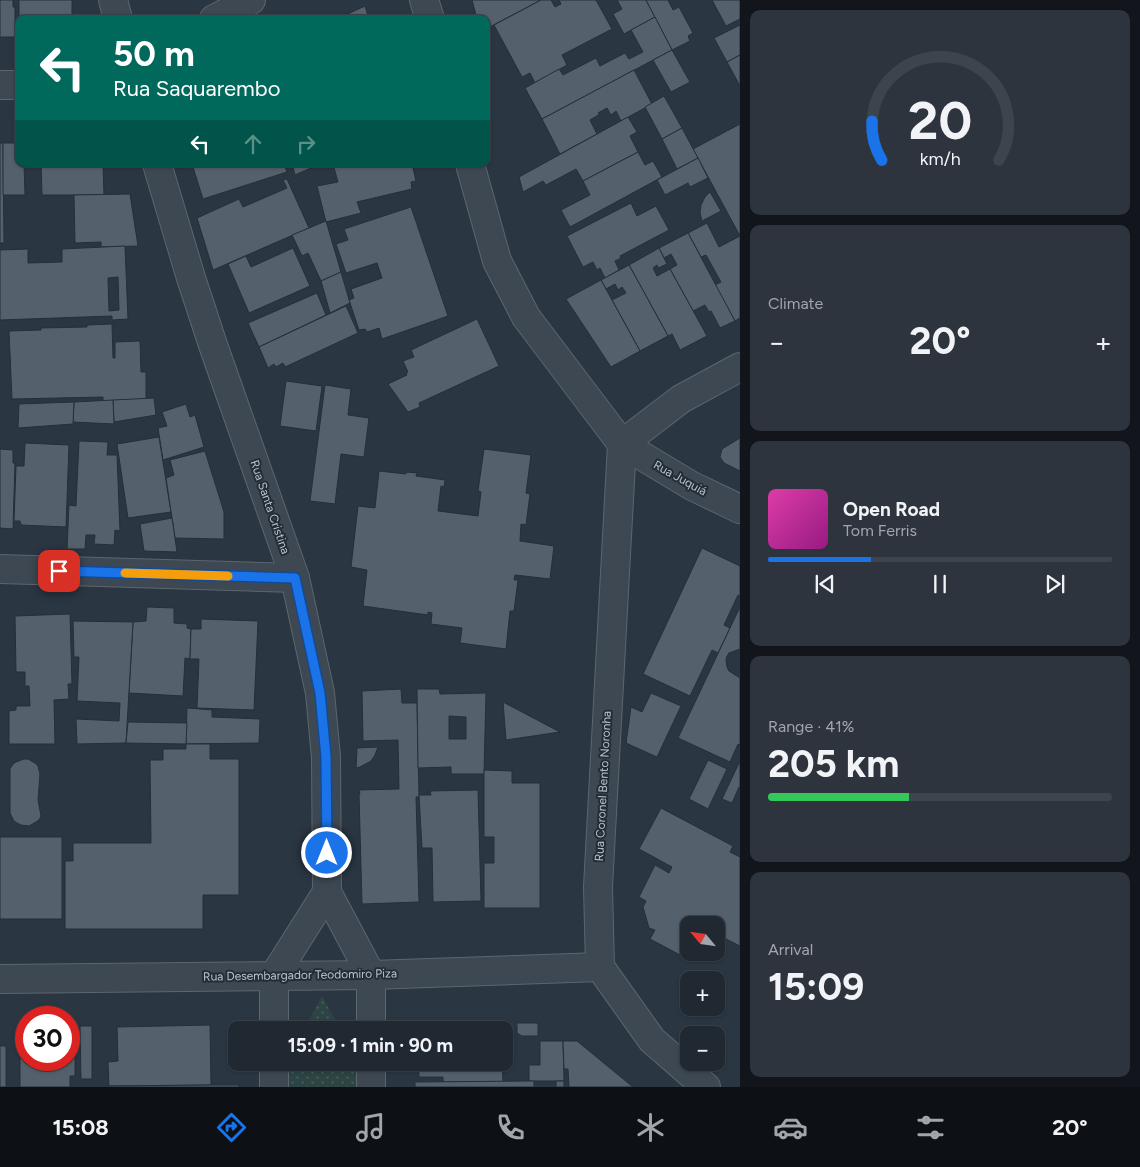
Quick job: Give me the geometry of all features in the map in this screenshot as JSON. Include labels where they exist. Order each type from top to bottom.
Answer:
[{"type":"street","points":[[113,0],[117,15]]},
{"type":"street","points":[[222,15],[251,0]]},
{"type":"street","points":[[424,0],[429,15]]},
{"type":"street","points":[[0,85],[15,85]]},
{"type":"street","name":"Rua Santa Cristina","points":[[158,167],[213,345],[295,578],[320,693],[326,757],[327,892],[371,975]]},
{"type":"street","points":[[471,167],[497,261],[526,317],[622,444],[681,399],[740,367]]},
{"type":"street","name":"Rua Juquiá","points":[[622,444],[692,486],[740,509]]},
{"type":"street","name":"Rua Coronel Bento Noronha","points":[[600,967],[598,887],[622,444]]},
{"type":"street","points":[[0,569],[295,578]]},
{"type":"street","points":[[274,1021],[274,976],[327,892]]},
{"type":"street","points":[[600,967],[652,1040],[706,1087]]},
{"type":"street","name":"Rua Desembargador Teodomiro Piza","points":[[0,979],[371,975],[600,967]]},
{"type":"street","points":[[371,975],[371,1021]]},
{"type":"street","points":[[274,1071],[274,1087]]},
{"type":"street","points":[[371,1071],[371,1087]]},
{"type":"green space","points":[[322,996],[336,1021],[309,1021]]},
{"type":"green space","points":[[286,1071],[357,1071],[357,1087],[283,1087]]},
{"type":"building","points":[[0,0],[13,0],[13,7],[15,7],[15,37],[0,37]]},
{"type":"building","points":[[19,0],[72,0],[72,15],[19,15]]},
{"type":"building","points":[[472,0],[541,0],[490,27],[490,15],[476,15]]},
{"type":"building","points":[[541,0],[551,0],[555,7],[561,4],[559,0],[596,0],[612,29],[562,55],[567,65],[535,83],[530,73],[522,77],[494,25]]},
{"type":"building","points":[[617,0],[646,0],[655,17],[624,34],[613,14],[622,9]]},
{"type":"building","points":[[646,0],[668,0],[673,10],[679,7],[693,33],[688,36],[690,41],[672,50]]},
{"type":"building","points":[[712,0],[740,0],[740,19],[726,26]]},
{"type":"building","points":[[365,6],[368,15],[346,15]]},
{"type":"building","points":[[655,17],[672,50],[542,119],[525,88],[559,69],[563,75],[596,58],[600,66],[625,53],[629,59],[643,52],[631,30]]},
{"type":"building","points":[[740,25],[740,55],[727,62],[714,38]]},
{"type":"building","points":[[672,50],[690,82],[671,92],[653,60]]},
{"type":"building","points":[[740,55],[740,86],[727,62]]},
{"type":"building","points":[[634,70],[652,104],[621,121],[616,111],[611,115],[607,108],[590,120],[597,134],[560,154],[542,119]]},
{"type":"building","points":[[664,96],[682,128],[662,139],[645,107]]},
{"type":"building","points":[[628,117],[637,132],[630,136],[638,152],[583,181],[576,169],[546,185],[543,181],[523,192],[519,177]]},
{"type":"building","points":[[740,124],[740,236],[693,149]]},
{"type":"building","points":[[682,128],[698,158],[677,169],[662,139]]},
{"type":"building","points":[[0,143],[3,143],[4,243],[0,243]]},
{"type":"building","points":[[3,143],[15,143],[15,167],[24,167],[25,195],[3,195]]},
{"type":"building","points":[[638,152],[645,165],[653,161],[662,177],[570,227],[561,210],[590,195],[583,181]]},
{"type":"building","points":[[698,158],[708,178],[690,187],[688,183],[665,195],[657,180]]},
{"type":"building","points":[[41,167],[103,167],[104,195],[42,195]]},
{"type":"building","points":[[193,167],[285,167],[287,172],[203,199]]},
{"type":"building","points":[[293,167],[313,167],[295,175]]},
{"type":"building","points":[[334,167],[413,167],[416,181],[411,182],[412,189],[357,202],[361,213],[326,222],[317,186],[338,182]]},
{"type":"building","points":[[287,179],[309,228],[213,270],[197,218],[239,199],[243,207],[287,188],[283,180]]},
{"type":"building","points":[[710,192],[721,211],[702,221],[701,205]]},
{"type":"building","points":[[130,194],[138,246],[101,247],[101,242],[75,243],[74,195]]},
{"type":"building","points":[[631,203],[637,216],[656,206],[669,230],[620,256],[621,258],[615,261],[619,270],[605,278],[600,268],[597,270],[593,262],[583,267],[567,236]]},
{"type":"building","points":[[411,207],[448,316],[382,339],[379,328],[367,332],[365,329],[359,330],[349,300],[354,298],[351,289],[382,278],[377,263],[346,273],[336,244],[348,240],[344,229]]},
{"type":"building","points":[[326,221],[341,272],[321,281],[308,253],[302,256],[292,235]]},
{"type":"building","points":[[707,223],[719,247],[740,236],[740,318],[735,321],[715,285],[721,282],[706,255],[701,257],[688,233]]},
{"type":"building","points":[[688,233],[735,321],[720,328],[711,311],[709,312],[705,305],[693,311],[670,269],[677,265],[671,254],[664,258],[659,248]]},
{"type":"building","points":[[125,246],[128,319],[112,320],[112,316],[0,320],[0,250],[28,249],[28,263],[62,262],[62,249]],"holes":[[[118,277],[119,310],[109,311],[108,278]]]},
{"type":"building","points":[[293,248],[310,286],[249,313],[228,264],[246,256],[251,267]]},
{"type":"building","points":[[659,248],[667,264],[658,268],[657,265],[653,268],[657,276],[670,269],[707,336],[680,350],[672,334],[668,336],[629,265]]},
{"type":"building","points":[[629,265],[668,336],[640,351],[612,300],[626,293],[622,287],[618,290],[615,284],[606,289],[601,280]]},
{"type":"building","points":[[341,272],[350,303],[330,313],[321,281]]},
{"type":"building","points":[[601,280],[640,351],[611,367],[566,299]]},
{"type":"building","points":[[317,293],[326,315],[259,347],[248,323]]},
{"type":"building","points":[[346,306],[358,333],[285,367],[283,363],[276,367],[274,364],[268,368],[259,347]]},
{"type":"building","points":[[477,319],[499,366],[419,403],[420,407],[408,412],[388,384],[407,375],[406,373],[408,372],[403,361],[414,357],[411,350]]},
{"type":"building","points":[[112,324],[113,358],[115,358],[115,342],[140,341],[141,372],[146,372],[146,399],[103,401],[103,397],[12,399],[9,331]]},
{"type":"building","points":[[286,381],[322,386],[316,431],[280,426]]},
{"type":"building","points":[[325,385],[351,389],[348,415],[369,418],[364,457],[341,454],[335,504],[310,501]]},
{"type":"building","points":[[154,398],[156,415],[114,422],[113,400]]},
{"type":"building","points":[[113,400],[114,424],[73,422],[74,402]]},
{"type":"building","points":[[74,402],[73,424],[18,428],[19,404]]},
{"type":"building","points":[[186,404],[190,417],[195,415],[204,447],[163,460],[158,428],[167,426],[162,412]]},
{"type":"building","points":[[159,437],[171,512],[128,518],[117,444]]},
{"type":"building","points":[[740,438],[740,471],[724,463],[720,457],[722,449]]},
{"type":"building","points":[[79,441],[108,442],[107,455],[117,455],[120,531],[115,530],[114,545],[94,544],[95,535],[86,535],[85,549],[67,549],[69,505],[76,506]]},
{"type":"building","points":[[25,443],[69,445],[66,527],[21,525],[20,521],[14,521],[16,466],[24,466]]},
{"type":"building","points":[[0,449],[13,450],[13,463],[15,463],[13,529],[0,528]]},
{"type":"building","points":[[484,449],[531,455],[526,493],[530,494],[526,525],[521,524],[520,541],[554,546],[550,579],[515,575],[514,580],[518,580],[514,611],[510,611],[506,649],[460,643],[462,628],[431,624],[432,613],[428,612],[428,615],[363,606],[367,570],[351,567],[358,506],[375,508],[379,471],[406,474],[406,472],[417,473],[416,476],[445,480],[444,487],[441,486],[438,511],[478,516],[481,492],[478,491]]},
{"type":"building","points":[[205,451],[224,512],[224,539],[175,538],[166,478],[174,475],[170,460]]},
{"type":"building","points":[[172,518],[177,552],[144,551],[140,524]]},
{"type":"building","points":[[702,548],[740,566],[740,596],[738,595],[724,625],[730,628],[718,653],[712,650],[690,696],[643,674]]},
{"type":"building","points":[[147,607],[174,608],[174,623],[187,624],[187,628],[191,629],[190,659],[185,658],[183,696],[129,693],[133,622],[146,621]]},
{"type":"building","points":[[740,607],[740,649],[729,653],[726,660],[729,671],[740,678],[740,745],[738,744],[730,762],[678,738]]},
{"type":"building","points":[[70,614],[72,684],[68,684],[69,699],[54,700],[55,744],[9,744],[9,711],[16,710],[16,706],[30,706],[29,686],[25,686],[25,672],[16,672],[15,616]]},
{"type":"building","points":[[201,619],[258,621],[254,710],[197,708],[199,659],[190,659],[191,629],[201,629]]},
{"type":"building","points":[[73,621],[133,622],[126,743],[77,744],[76,719],[119,721],[120,703],[77,701],[79,657],[74,657]]},
{"type":"building","points":[[401,689],[402,703],[417,703],[419,797],[416,797],[419,902],[362,904],[359,790],[399,789],[398,740],[363,741],[362,691]]},
{"type":"building","points":[[417,689],[439,689],[440,694],[486,693],[484,774],[451,774],[451,767],[418,768]],"holes":[[[449,716],[466,717],[466,739],[449,739]]]},
{"type":"building","points":[[651,693],[681,706],[657,757],[626,743],[631,707],[642,712]]},
{"type":"building","points":[[503,702],[560,732],[506,740]]},
{"type":"building","points":[[187,708],[212,710],[212,717],[260,719],[259,743],[186,744]]},
{"type":"building","points":[[128,722],[187,723],[186,744],[126,743]]},
{"type":"building","points":[[186,744],[210,744],[210,759],[239,759],[239,895],[203,895],[203,929],[65,929],[65,861],[73,861],[73,843],[151,843],[150,760],[163,760],[163,749],[186,749]]},
{"type":"building","points":[[378,747],[371,761],[356,768],[357,748]]},
{"type":"building","points":[[24,759],[35,763],[40,774],[38,800],[41,816],[39,820],[29,826],[21,825],[14,821],[10,813],[10,769],[13,764]]},
{"type":"building","points":[[708,760],[727,769],[708,809],[689,799]]},
{"type":"building","points":[[740,761],[740,788],[732,803],[722,799]]},
{"type":"building","points":[[484,770],[512,771],[512,783],[540,783],[540,908],[484,908],[484,863],[494,863],[494,837],[484,837]]},
{"type":"building","points":[[478,790],[481,901],[433,902],[432,848],[422,848],[419,795],[431,795],[430,791]]},
{"type":"building","points":[[661,808],[733,846],[730,852],[740,857],[740,946],[725,938],[725,916],[680,916],[680,955],[650,939],[655,930],[649,928],[643,907],[646,901],[639,897],[655,865],[669,873],[672,867],[639,849]]},
{"type":"building","points":[[0,837],[62,837],[62,919],[0,919]]},
{"type":"building","points":[[517,1023],[538,1023],[538,1036],[522,1036],[517,1033]]},
{"type":"building","points":[[210,1025],[211,1085],[109,1086],[108,1062],[118,1061],[117,1027]]},
{"type":"building","points":[[80,1026],[92,1026],[92,1079],[81,1079]]},
{"type":"building","points":[[540,1041],[563,1041],[564,1081],[529,1081],[529,1065],[540,1065]]},
{"type":"building","points":[[563,1041],[577,1041],[633,1087],[569,1087],[568,1069],[564,1069]]},
{"type":"building","points":[[0,1046],[6,1046],[6,1087],[0,1087]]},
{"type":"building","points":[[20,1071],[75,1071],[75,1076],[70,1076],[70,1087],[20,1087]]},
{"type":"building","points":[[419,1071],[502,1071],[503,1082],[443,1082],[443,1077],[419,1077]]},
{"type":"building","points":[[534,1081],[534,1087],[415,1087],[415,1082]]},
{"type":"building","points":[[556,1081],[564,1081],[564,1087],[556,1087]]},
{"type":"building","points":[[239,1085],[239,1087],[107,1087],[107,1086]]},
{"type":"slow traffic","points":[[125,573],[228,576]]},
{"type":"route","points":[[59,571],[295,578],[320,693],[326,757],[327,853]]}]
